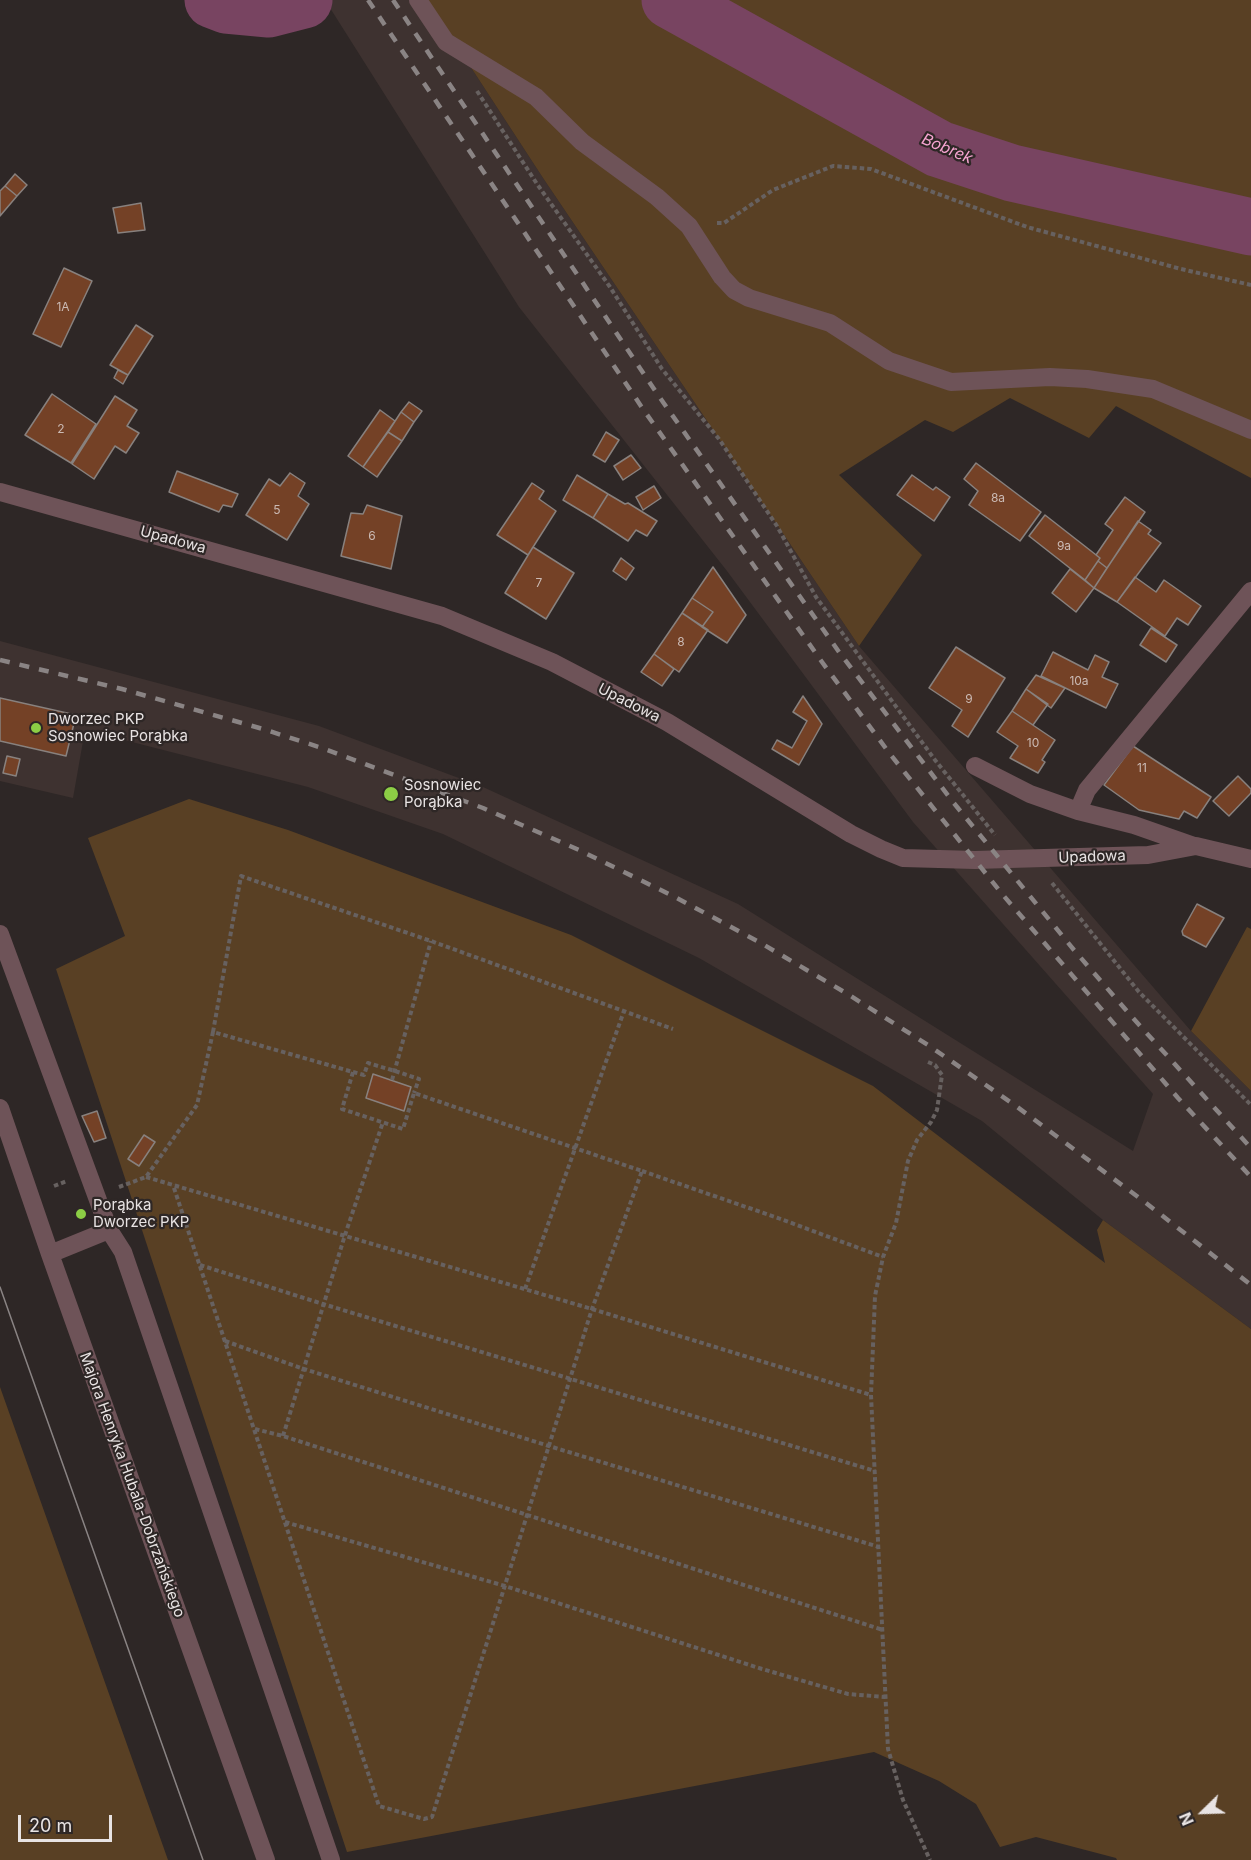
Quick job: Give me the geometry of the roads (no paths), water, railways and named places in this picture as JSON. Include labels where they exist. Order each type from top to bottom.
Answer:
[{"type":"street","points":[[418,0],[446,42],[536,98],[582,142],[657,197],[689,226],[734,290],[749,298],[830,323],[889,362],[951,382],[1050,377],[1154,389],[1251,430]]},
{"type":"street","name":"Upadowa","points":[[0,492],[442,616],[552,662],[667,722],[851,834],[903,858],[938,860],[1148,855],[1196,846],[1251,859]]},
{"type":"street","points":[[1078,811],[1087,790],[1251,591]]},
{"type":"street","points":[[975,766],[1030,794],[1078,811],[1134,825],[1196,846]]},
{"type":"street","points":[[0,934],[109,1230],[123,1252],[331,1860]]},
{"type":"street","name":"Majora Henryka Hubala-Dobrzańskiego","points":[[0,1108],[266,1860]]},
{"type":"street","points":[[50,1254],[109,1230]]},
{"type":"waterway","name":"Bobrek","points":[[213,0],[226,5],[269,9],[304,0]]},
{"type":"waterway","name":"Bobrek","points":[[670,0],[939,149],[1012,173],[1251,227]]},
{"type":"tram line","points":[[0,1287],[203,1860]]},
{"type":"railway","points":[[368,0],[643,409],[890,754],[1003,895],[1178,1098],[1251,1177]]},
{"type":"railway","points":[[393,0],[658,395],[839,652],[953,802],[1074,950],[1251,1148]]},
{"type":"railway","points":[[0,660],[122,689],[322,748],[483,808],[579,850],[675,897],[759,942],[928,1045],[1016,1106],[1251,1285]]},
{"type":"place","name":"Dworzec PKP Sosnowiec Porąbka","points":[[36,728]]},
{"type":"place","name":"Sosnowiec Porąbka","points":[[391,794]]},
{"type":"place","name":"Porąbka Dworzec PKP","points":[[81,1214]]}]
